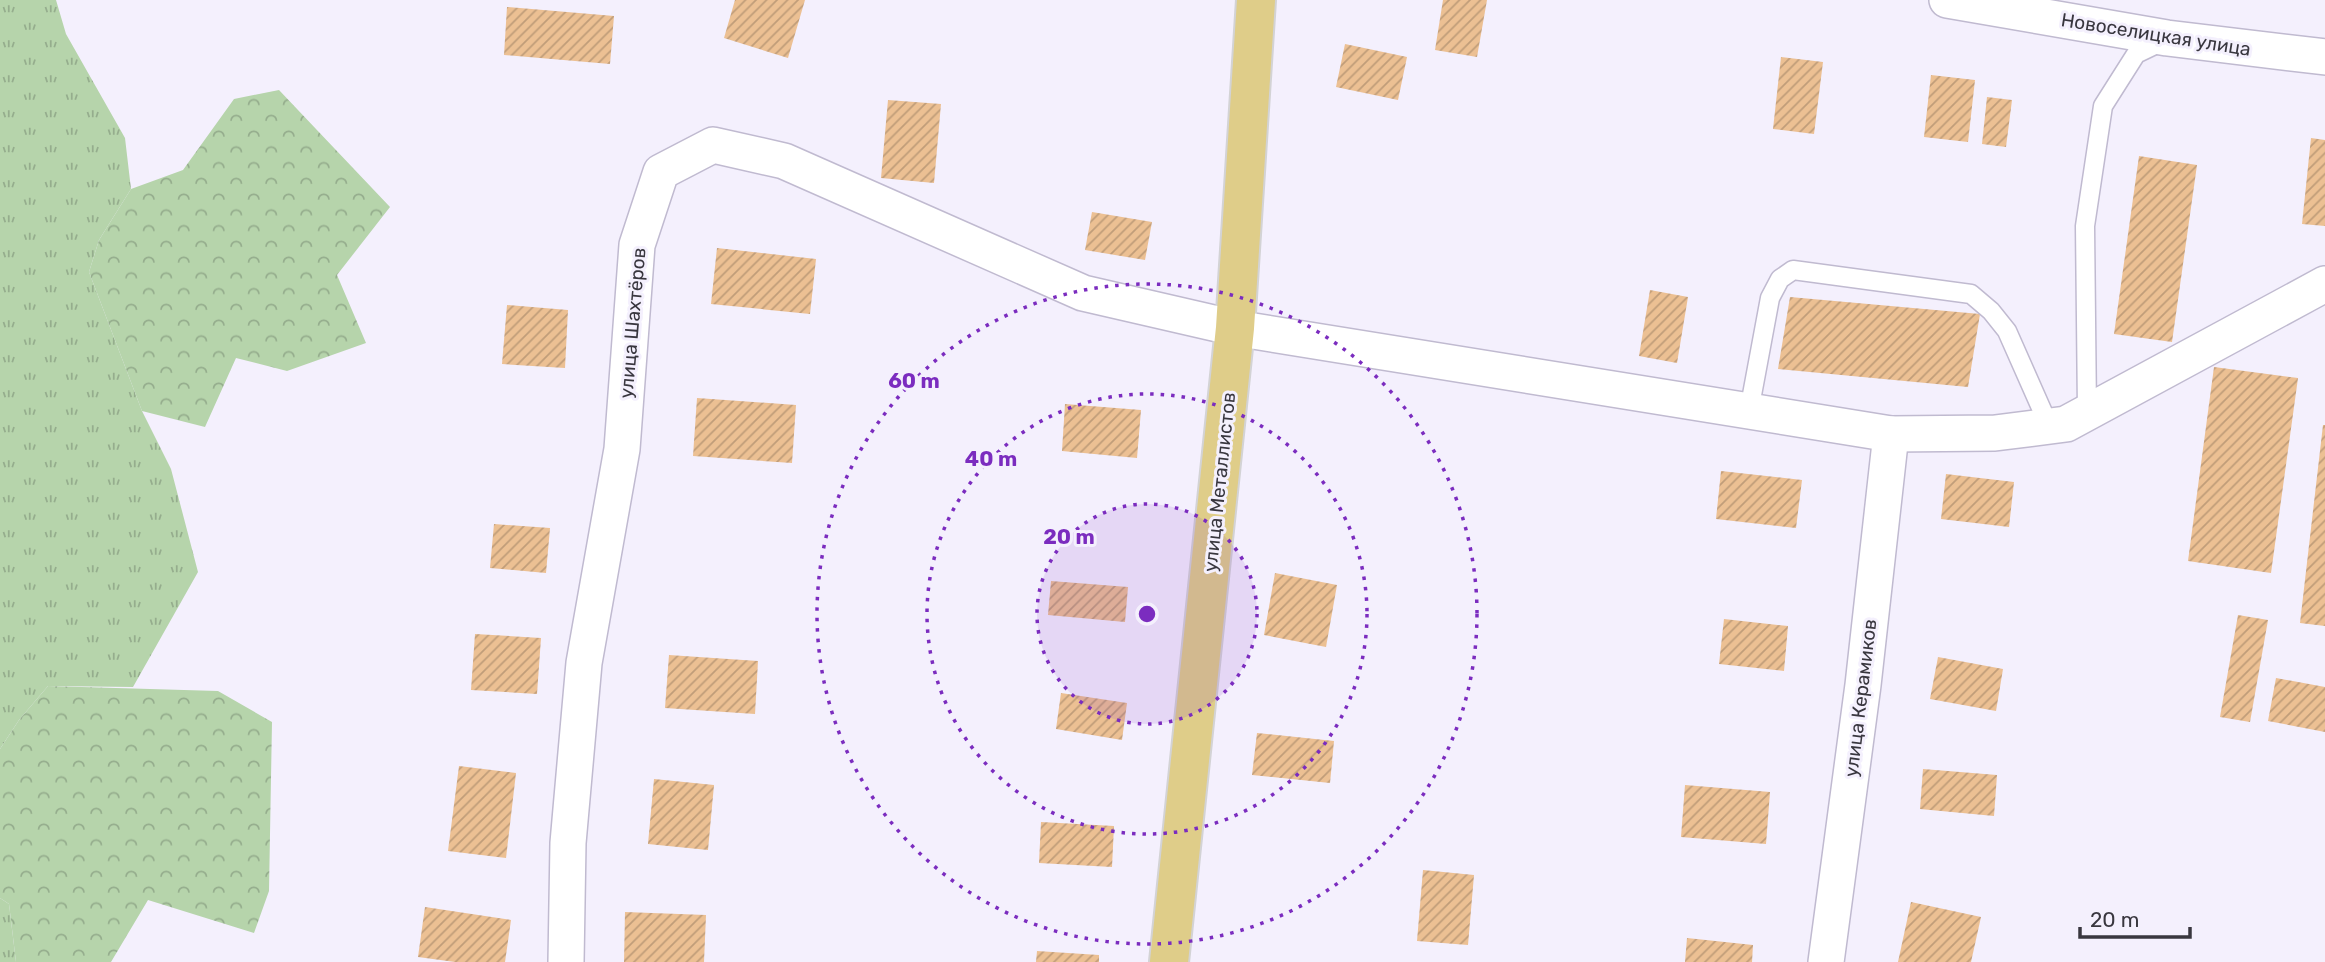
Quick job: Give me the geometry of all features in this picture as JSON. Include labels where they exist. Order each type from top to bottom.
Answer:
[{"type":"main road","name":"улица Металлистов","points":[[1169,962],[1235,328],[1256,0]]},
{"type":"street","name":"Новоселицкая улица","points":[[1947,0],[2167,38],[2325,57]]},
{"type":"street","name":"улица Шахтёров","points":[[566,962],[568,843],[584,663],[622,449],[637,245],[661,172],[713,145],[784,161],[1083,293],[1235,328],[1891,434],[1995,433],[2066,424],[2325,284]]},
{"type":"street","name":"улица Керамиков","points":[[1826,962],[1863,685],[1891,434]]},
{"type":"lane","points":[[2087,412],[2085,226],[2103,106],[2136,54],[2167,38]]},
{"type":"lane","points":[[1749,411],[1770,298],[1780,279],[1793,270],[1971,294],[1991,311],[2007,331],[2049,426]]},
{"type":"green space","points":[[0,0],[56,0],[66,34],[125,138],[131,189],[99,240],[89,272],[142,411],[171,469],[198,572],[133,687],[48,686],[19,720],[0,749]]},
{"type":"green space","points":[[279,90],[390,207],[337,275],[366,343],[287,371],[236,358],[205,427],[142,411],[89,272],[99,240],[131,189],[183,170],[234,99]]},
{"type":"green space","points":[[48,686],[218,691],[272,722],[269,891],[254,933],[148,900],[111,962],[16,962],[9,904],[0,898],[0,749],[19,720]]},
{"type":"green space","points":[[0,898],[9,904],[16,962],[0,962]]},
{"type":"building","points":[[735,0],[805,0],[788,58],[724,38]]},
{"type":"building","points":[[1443,0],[1487,0],[1477,57],[1435,50]]},
{"type":"building","points":[[507,7],[614,16],[610,64],[504,55]]},
{"type":"building","points":[[1345,44],[1407,57],[1398,100],[1336,87]]},
{"type":"building","points":[[1781,57],[1823,62],[1814,134],[1773,129]]},
{"type":"building","points":[[1931,75],[1975,80],[1968,142],[1924,137]]},
{"type":"building","points":[[1987,97],[2012,100],[2006,147],[1982,144]]},
{"type":"building","points":[[888,100],[941,104],[934,183],[881,178]]},
{"type":"building","points":[[2311,138],[2325,140],[2325,226],[2302,224]]},
{"type":"building","points":[[2139,156],[2197,165],[2172,342],[2114,334]]},
{"type":"building","points":[[1092,212],[1152,222],[1145,260],[1085,250]]},
{"type":"building","points":[[717,248],[816,259],[810,314],[711,304]]},
{"type":"building","points":[[1650,290],[1688,297],[1677,363],[1639,356]]},
{"type":"building","points":[[1790,297],[1980,314],[1968,387],[1778,369]]},
{"type":"building","points":[[507,305],[568,310],[565,368],[502,364]]},
{"type":"building","points":[[2214,367],[2298,378],[2271,573],[2188,561]]},
{"type":"building","points":[[697,398],[796,405],[792,463],[693,456]]},
{"type":"building","points":[[1065,404],[1141,410],[1137,458],[1062,451]]},
{"type":"building","points":[[2325,425],[2325,626],[2300,623]]},
{"type":"building","points":[[1721,471],[1802,480],[1796,528],[1716,519]]},
{"type":"building","points":[[1946,474],[2014,482],[2009,527],[1941,519]]},
{"type":"building","points":[[494,524],[550,528],[546,573],[490,568]]},
{"type":"building","points":[[1275,573],[1337,585],[1326,647],[1264,635]]},
{"type":"building","points":[[1051,581],[1128,587],[1125,622],[1048,615]]},
{"type":"building","points":[[2238,615],[2268,620],[2250,722],[2220,717]]},
{"type":"building","points":[[1724,619],[1788,626],[1784,671],[1719,664]]},
{"type":"building","points":[[475,634],[541,638],[537,694],[471,690]]},
{"type":"building","points":[[669,655],[758,661],[755,714],[665,708]]},
{"type":"building","points":[[1938,657],[2003,669],[1996,711],[1930,699]]},
{"type":"building","points":[[2276,678],[2325,687],[2325,732],[2268,721]]},
{"type":"building","points":[[1061,693],[1127,703],[1122,740],[1056,729]]},
{"type":"building","points":[[1257,733],[1334,741],[1330,783],[1252,775]]},
{"type":"building","points":[[459,766],[516,773],[506,858],[448,851]]},
{"type":"building","points":[[1923,769],[1997,775],[1994,816],[1920,809]]},
{"type":"building","points":[[654,779],[714,785],[708,850],[648,844]]},
{"type":"building","points":[[1685,785],[1770,792],[1766,844],[1681,837]]},
{"type":"building","points":[[1041,822],[1114,826],[1112,867],[1039,863]]},
{"type":"building","points":[[1423,870],[1474,875],[1468,945],[1417,941]]},
{"type":"building","points":[[1911,902],[1981,917],[1971,962],[1898,962]]},
{"type":"building","points":[[425,907],[511,920],[505,962],[455,962],[418,957]]},
{"type":"building","points":[[625,912],[706,915],[704,962],[624,962]]},
{"type":"building","points":[[1687,938],[1753,945],[1752,962],[1685,962]]},
{"type":"building","points":[[1037,951],[1099,955],[1099,962],[1036,962]]}]
